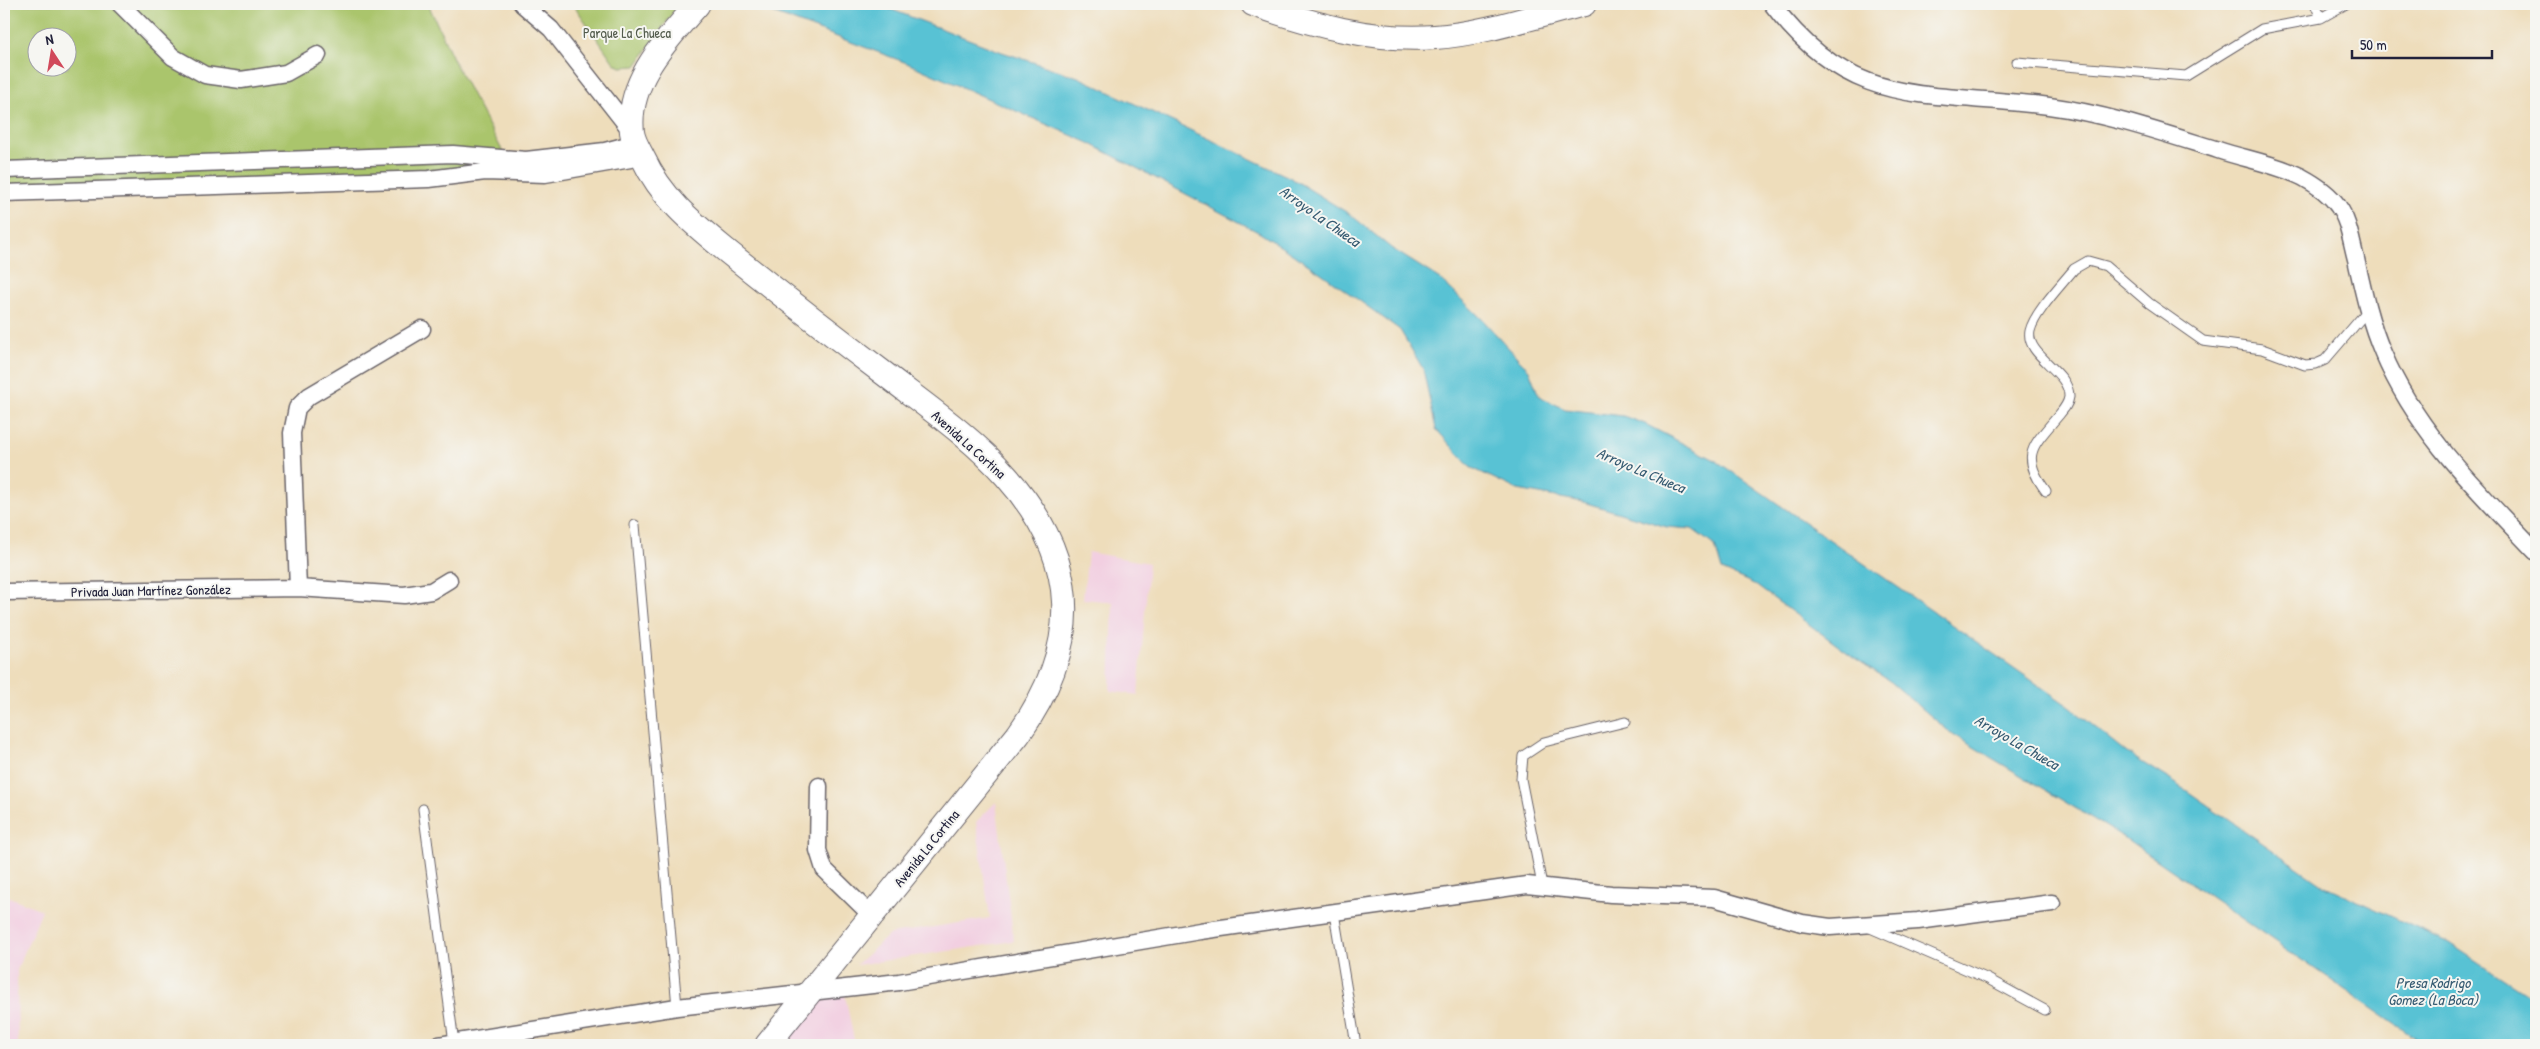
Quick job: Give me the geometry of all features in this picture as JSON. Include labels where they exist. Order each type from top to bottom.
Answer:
[{"type":"main road","points":[[637,144],[633,109],[637,93],[655,55],[698,4]]},
{"type":"main road","points":[[1253,4],[1338,29],[1390,37],[1436,37],[1584,4]]},
{"type":"main road","name":"Avenida La Cortina","points":[[637,144],[663,193],[682,213],[794,304],[928,408],[1006,474],[1028,503],[1046,533],[1058,563],[1064,592],[1066,616],[1062,645],[1038,706],[1018,735],[767,1045]]},
{"type":"street","points":[[120,4],[173,57],[205,76],[241,80],[286,73],[318,55]]},
{"type":"street","points":[[522,4],[551,29],[637,144]]},
{"type":"street","points":[[1772,4],[1810,48],[1833,65],[1863,81],[1888,90],[2051,106],[2094,114],[2302,178],[2327,194],[2343,214],[2368,310],[2383,353],[2409,406],[2455,467],[2536,552]]},
{"type":"street","points":[[4,170],[453,154],[526,160],[605,151],[637,144]]},
{"type":"street","points":[[4,193],[429,179],[485,172],[545,174],[637,144]]},
{"type":"street","points":[[298,588],[292,433],[297,408],[309,396],[422,329]]},
{"type":"street","name":"Privada Juan Martínez González","points":[[4,592],[298,588],[404,595],[431,591],[450,580]]},
{"type":"street","points":[[819,786],[818,850],[824,869],[872,916]]},
{"type":"street","points":[[447,1044],[677,1007],[899,982],[1200,931],[1527,885],[1542,885],[1611,894],[1714,898],[1802,923],[1830,927],[1866,926],[2052,903]]},
{"type":"lane","points":[[2315,4],[2321,18]]},
{"type":"lane","points":[[2017,62],[2186,76],[2262,30],[2321,18],[2346,4]]},
{"type":"lane","points":[[2046,491],[2032,469],[2031,453],[2039,439],[2068,404],[2069,395],[2063,379],[2034,348],[2030,331],[2034,320],[2080,264],[2094,261],[2106,266],[2149,303],[2203,341],[2262,349],[2305,364],[2316,364],[2325,360],[2368,310]]},
{"type":"lane","points":[[635,524],[677,1007]]},
{"type":"lane","points":[[1542,885],[1521,779],[1523,756],[1544,742],[1625,722]]},
{"type":"lane","points":[[423,809],[447,1044]]},
{"type":"lane","points":[[1334,913],[1356,1045]]},
{"type":"lane","points":[[1866,926],[1988,979],[2045,1010]]},
{"type":"shaded area","points":[[1088,552],[1149,563],[1138,695],[1110,691],[1113,602],[1083,599]]},
{"type":"shaded area","points":[[996,802],[1014,941],[856,965],[890,934],[990,918],[976,822]]},
{"type":"shaded area","points":[[4,895],[42,910],[17,970],[18,1045],[4,1045]]},
{"type":"shaded area","points":[[844,990],[855,1045],[781,1045],[821,993]]},
{"type":"green space","points":[[4,4],[428,4],[457,67],[516,176],[4,193]]},
{"type":"green space","name":"Parque La Chueca","points":[[573,4],[679,4],[636,66],[621,67],[614,63]]},
{"type":"water","points":[[749,4],[877,4],[1002,52],[1078,77],[1291,178],[1351,215],[1391,248],[1440,279],[1480,317],[1529,370],[1539,396],[1565,409],[1623,416],[1645,424],[1715,460],[2070,707],[2127,753],[2180,786],[2323,885],[2449,943],[2536,1000],[2536,1045],[2425,1045],[2125,838],[1952,734],[1891,682],[1852,656],[1754,584],[1722,570],[1715,546],[1692,529],[1667,527],[1583,502],[1518,490],[1470,467],[1436,429],[1423,369],[1400,330],[1321,273],[1260,233],[1089,143],[907,63]]},
{"type":"water label","name":"Arroyo La Chueca","points":[[1320,216]]},
{"type":"water label","name":"Arroyo La Chueca","points":[[1641,470]]},
{"type":"water label","name":"Arroyo La Chueca","points":[[2017,742]]},
{"type":"water label","name":"Presa Rodrigo Gomez (La Boca)","points":[[2433,990]]}]
